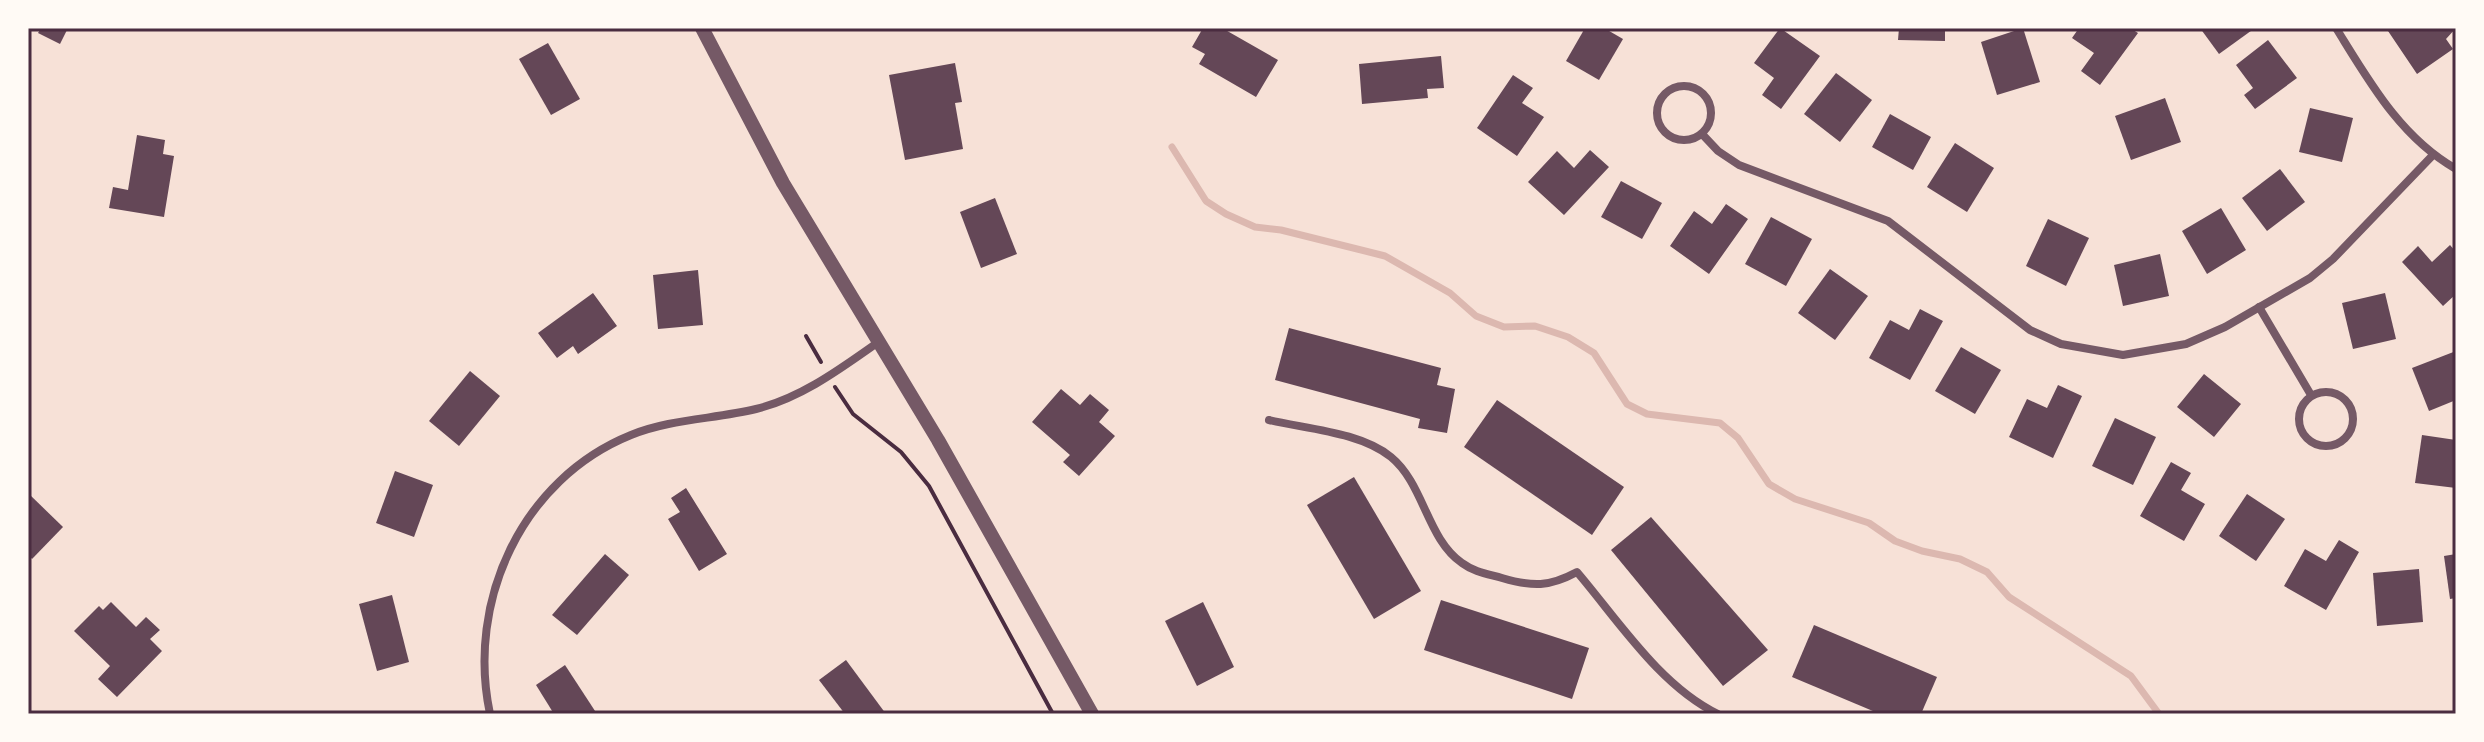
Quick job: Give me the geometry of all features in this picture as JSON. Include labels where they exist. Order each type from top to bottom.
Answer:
[{"type":"street","points":[[702,28],[783,183],[938,440],[1092,714]]},
{"type":"street","points":[[2336,28],[2380,97],[2433,155],[2456,169]]},
{"type":"street","points":[[1683,86],[1700,91],[1711,112],[1709,125],[1702,134],[1686,141],[1674,139],[1663,132],[1657,121],[1662,96],[1683,86]]},
{"type":"street","points":[[1702,134],[1718,151],[1739,165],[1888,221],[2016,321],[2061,344],[2123,355],[2157,352],[2186,344],[2310,278],[2333,259],[2433,155]]},
{"type":"street","points":[[2259,307],[2311,395]]},
{"type":"street","points":[[490,714],[483,655],[486,620],[506,557],[545,496],[601,450],[631,435],[660,426],[758,408],[795,395],[877,343]]},
{"type":"street","points":[[2333,392],[2345,399],[2352,410],[2353,422],[2340,443],[2327,447],[2315,445],[2305,437],[2298,416],[2302,404],[2311,395],[2333,392]]},
{"type":"street","points":[[1269,420],[1370,443],[1391,457],[1407,474],[1446,546],[1459,561],[1473,570],[1532,587],[1552,585],[1577,572],[1674,683],[1697,704],[1718,714]]},
{"type":"path","points":[[806,336],[853,414],[901,452],[929,486],[1053,714]]},
{"type":"building","points":[[41,28],[68,28],[60,44],[38,33]]},
{"type":"building","points":[[1203,28],[1222,28],[1278,60],[1256,97],[1199,64],[1205,54],[1192,47]]},
{"type":"building","points":[[1585,28],[1604,28],[1623,39],[1599,80],[1566,61]]},
{"type":"building","points":[[1780,28],[1820,56],[1781,109],[1762,95],[1774,78],[1754,63]]},
{"type":"building","points":[[1899,28],[1945,28],[1945,41],[1898,40]]},
{"type":"building","points":[[2023,28],[2040,82],[1997,95],[1981,42]]},
{"type":"building","points":[[2079,28],[2130,28],[2138,33],[2100,85],[2081,71],[2094,53],[2072,38]]},
{"type":"building","points":[[2200,28],[2255,28],[2219,54]]},
{"type":"building","points":[[2386,28],[2456,28],[2446,39],[2453,49],[2417,74]]},
{"type":"building","points":[[2268,40],[2297,78],[2255,109],[2244,95],[2253,88],[2236,65]]},
{"type":"building","points":[[548,43],[580,99],[551,115],[519,59]]},
{"type":"building","points":[[1441,56],[1444,88],[1427,89],[1428,98],[1362,104],[1359,64]]},
{"type":"building","points":[[955,63],[962,102],[955,103],[963,149],[905,160],[889,75]]},
{"type":"building","points":[[1836,73],[1872,100],[1840,142],[1804,114]]},
{"type":"building","points":[[1513,75],[1533,88],[1522,103],[1544,117],[1517,156],[1477,128]]},
{"type":"building","points":[[2165,98],[2181,142],[2131,160],[2115,116]]},
{"type":"building","points":[[2310,108],[2353,118],[2342,162],[2299,152]]},
{"type":"building","points":[[1890,114],[1931,137],[1913,170],[1872,147]]},
{"type":"building","points":[[137,135],[165,140],[163,154],[174,156],[164,217],[109,208],[113,187],[128,190]]},
{"type":"building","points":[[1955,143],[1994,168],[1967,212],[1927,187]]},
{"type":"building","points":[[1590,150],[1609,167],[1564,215],[1528,182],[1557,151],[1574,168]]},
{"type":"building","points":[[2280,169],[2305,202],[2267,231],[2242,198]]},
{"type":"building","points":[[1621,181],[1662,203],[1642,239],[1601,217]]},
{"type":"building","points":[[995,198],[1017,254],[981,268],[960,212]]},
{"type":"building","points":[[1726,204],[1748,219],[1709,274],[1670,246],[1694,211],[1712,224]]},
{"type":"building","points":[[2221,208],[2246,250],[2207,274],[2182,231]]},
{"type":"building","points":[[1771,217],[1812,239],[1786,286],[1745,264]]},
{"type":"building","points":[[2048,219],[2089,238],[2066,286],[2026,266]]},
{"type":"building","points":[[2450,245],[2456,252],[2456,294],[2443,306],[2402,262],[2418,246],[2432,262]]},
{"type":"building","points":[[2160,254],[2169,296],[2123,306],[2114,265]]},
{"type":"building","points":[[1830,269],[1868,296],[1835,340],[1798,313]]},
{"type":"building","points":[[698,270],[703,325],[658,329],[653,275]]},
{"type":"building","points":[[593,293],[617,326],[578,354],[573,346],[557,358],[538,333]]},
{"type":"building","points":[[2385,293],[2396,339],[2353,349],[2342,303]]},
{"type":"building","points":[[1920,309],[1943,321],[1910,380],[1869,358],[1890,320],[1909,330]]},
{"type":"building","points":[[1289,328],[1441,368],[1437,385],[1455,389],[1447,433],[1418,428],[1420,419],[1275,380]]},
{"type":"building","points":[[1961,347],[2001,370],[1975,414],[1935,391]]},
{"type":"building","points":[[2456,351],[2456,400],[2429,411],[2412,368]]},
{"type":"building","points":[[470,371],[500,396],[459,446],[429,421]]},
{"type":"building","points":[[2204,374],[2241,404],[2214,437],[2177,407]]},
{"type":"building","points":[[2058,385],[2082,396],[2053,458],[2009,437],[2027,399],[2047,408]]},
{"type":"building","points":[[1061,389],[1080,405],[1090,394],[1109,410],[1099,422],[1115,436],[1079,476],[1063,462],[1070,455],[1032,422]]},
{"type":"building","points":[[1497,400],[1624,487],[1592,535],[1464,447]]},
{"type":"building","points":[[2115,418],[2156,437],[2133,485],[2092,466]]},
{"type":"building","points":[[2422,435],[2456,440],[2456,488],[2415,483]]},
{"type":"building","points":[[2171,462],[2191,473],[2181,490],[2205,504],[2184,541],[2140,516]]},
{"type":"building","points":[[395,471],[433,485],[414,537],[376,523]]},
{"type":"building","points":[[1354,477],[1421,591],[1374,619],[1307,505]]},
{"type":"building","points":[[686,488],[727,554],[699,571],[668,519],[680,512],[671,498]]},
{"type":"building","points":[[28,493],[63,527],[32,559],[28,554]]},
{"type":"building","points":[[2247,494],[2285,519],[2256,561],[2219,536]]},
{"type":"building","points":[[1651,517],[1768,650],[1723,686],[1611,550]]},
{"type":"building","points":[[2339,540],[2359,552],[2326,610],[2284,586],[2305,549],[2326,561]]},
{"type":"building","points":[[605,554],[629,575],[577,635],[552,615]]},
{"type":"building","points":[[2456,554],[2456,598],[2450,599],[2444,556]]},
{"type":"building","points":[[2419,569],[2423,622],[2377,626],[2373,573]]},
{"type":"building","points":[[392,595],[409,662],[377,671],[359,604]]},
{"type":"building","points":[[1441,600],[1589,648],[1572,699],[1424,650]]},
{"type":"building","points":[[111,602],[136,627],[146,617],[160,630],[150,639],[162,651],[117,697],[98,679],[110,666],[74,631],[99,606],[103,610]]},
{"type":"building","points":[[1203,602],[1234,667],[1197,686],[1165,621]]},
{"type":"building","points":[[1814,625],[1937,677],[1921,714],[1880,714],[1792,677]]},
{"type":"building","points":[[846,660],[886,714],[845,714],[819,680]]},
{"type":"building","points":[[565,665],[597,714],[554,714],[536,685]]},
{"type":"waterway","points":[[1172,147],[1206,201],[1226,214],[1255,227],[1281,230],[1385,256],[1450,293],[1476,316],[1504,327],[1535,326],[1568,337],[1594,353],[1627,404],[1647,414],[1720,423],[1738,438],[1769,484],[1795,499],[1869,523],[1895,541],[1922,551],[1960,559],[1987,572],[2009,597],[2131,676],[2159,714]]}]
